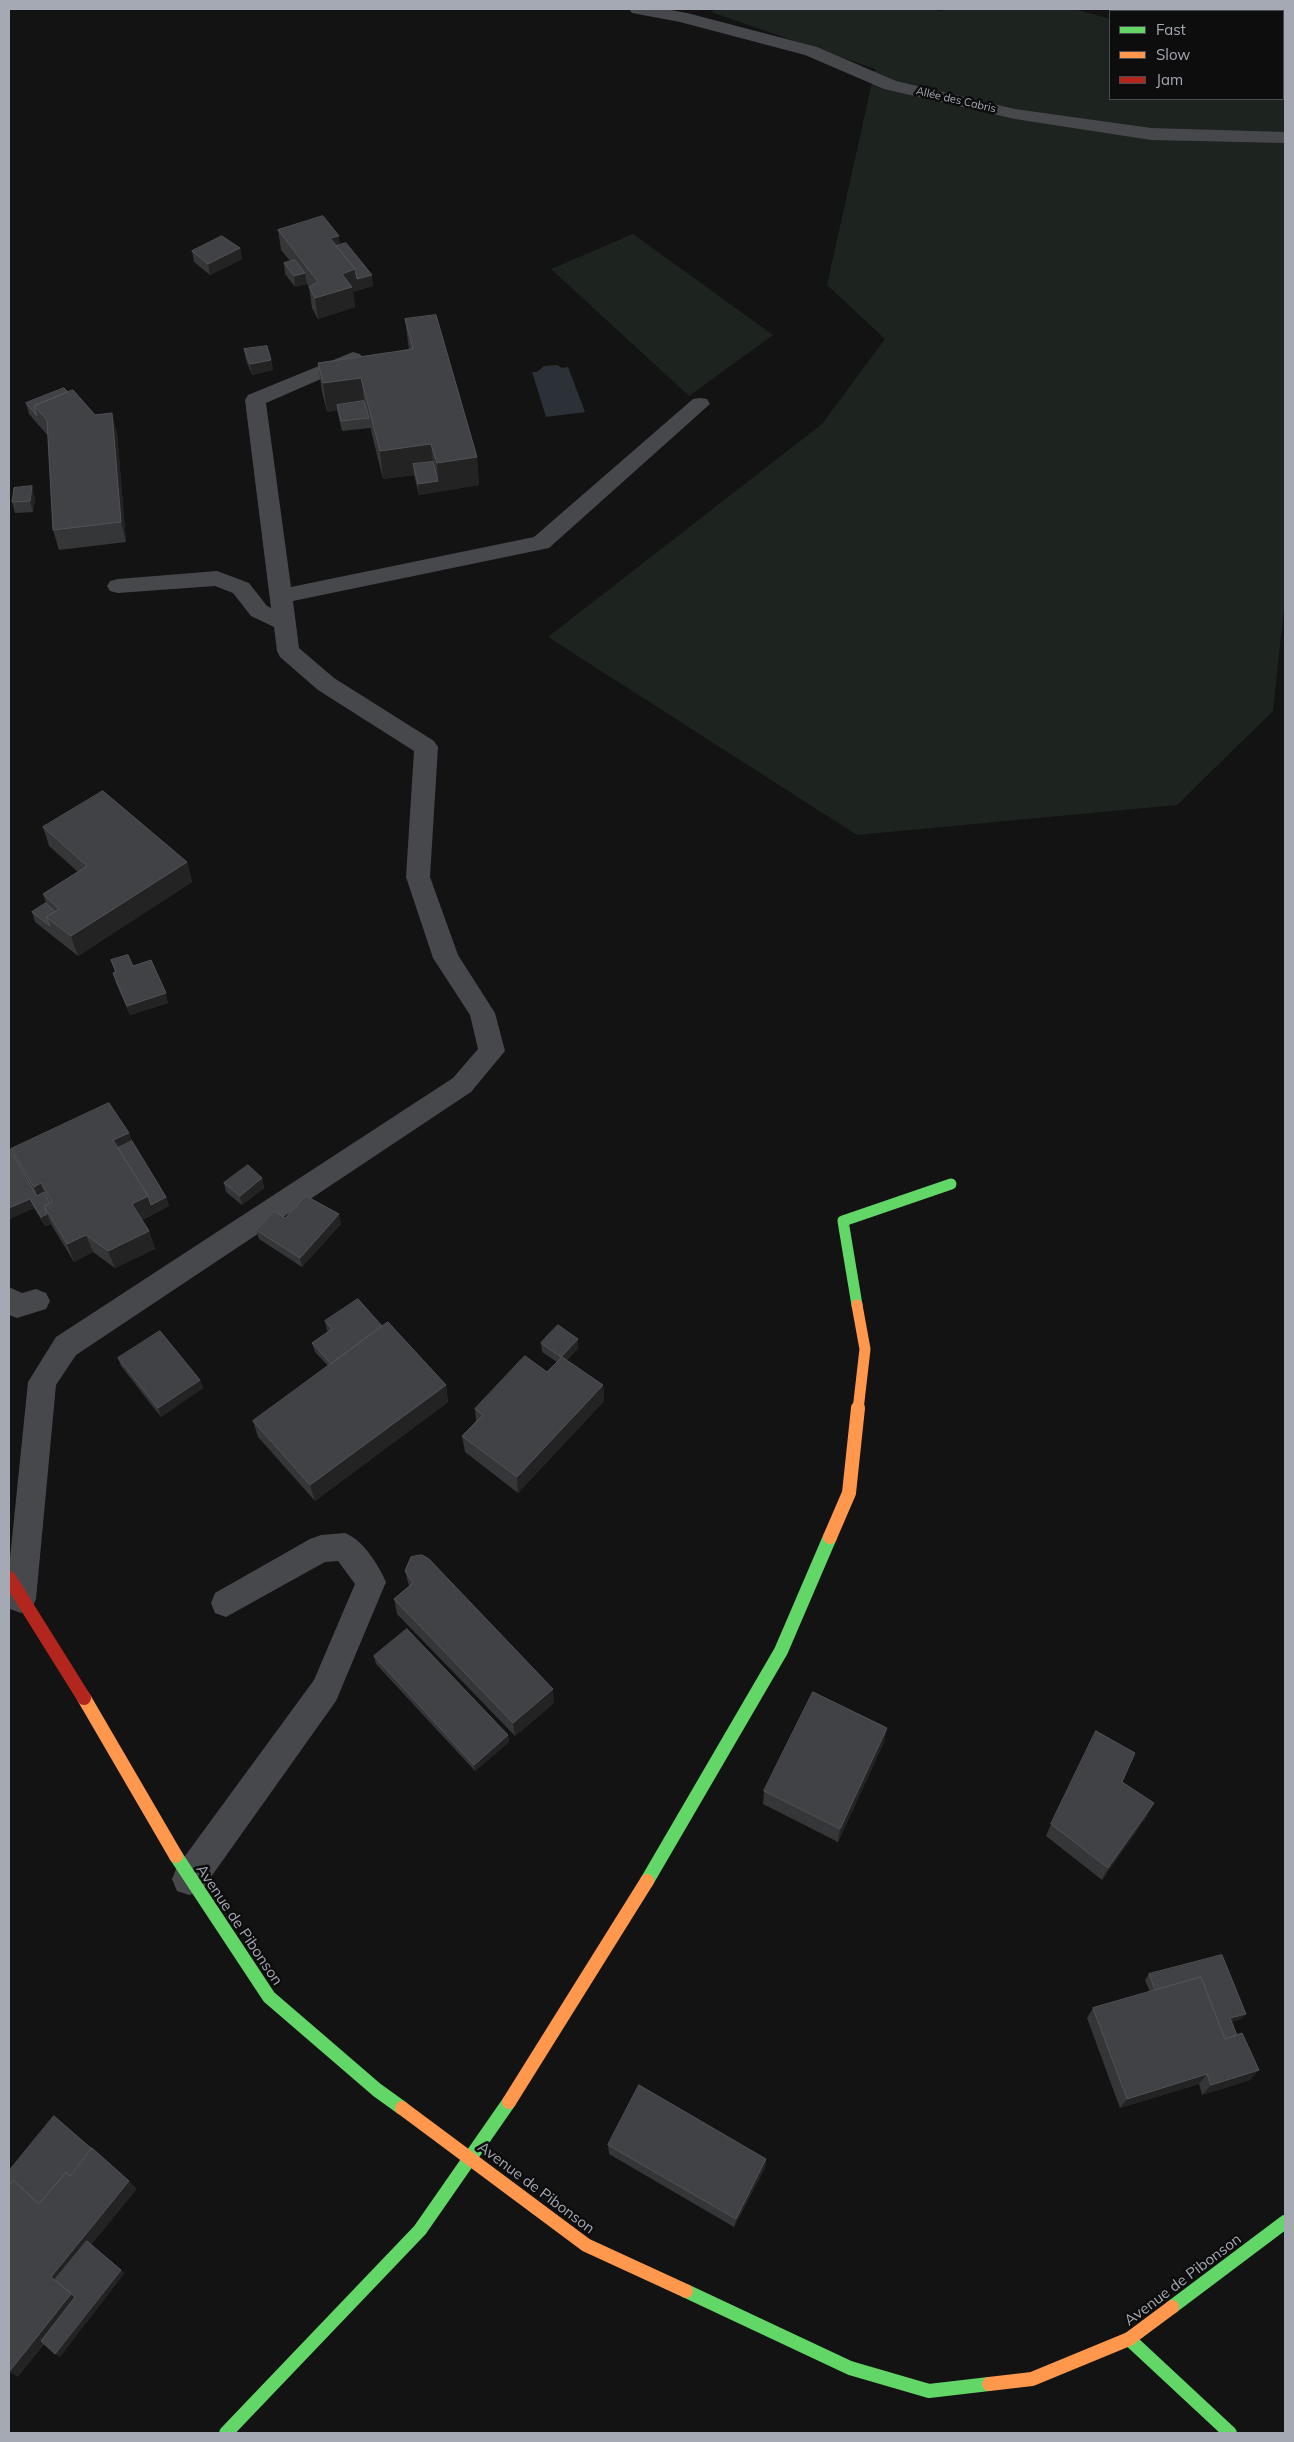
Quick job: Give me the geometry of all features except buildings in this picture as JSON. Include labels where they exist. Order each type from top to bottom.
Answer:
[{"type":"street","points":[[226,2433],[420,2230],[472,2158],[554,2033],[626,1915],[781,1651],[849,1494],[865,1349],[843,1221],[950,1184]]},
{"type":"street","name":"Avenue de Pibonson","points":[[15,1588],[104,1733],[189,1880],[269,1996],[377,2090],[472,2158],[586,2245],[850,2368],[929,2391],[1032,2378],[1129,2339],[1285,2222]]},
{"type":"street","points":[[1129,2339],[1230,2433]]},
{"type":"lane","name":"Allée des Cabris","points":[[638,9],[681,17],[811,51],[890,85],[1014,114],[1151,134],[1285,138]]},
{"type":"lane","points":[[15,1588],[42,1382],[66,1346],[462,1086],[492,1051],[482,1013],[446,958],[418,877],[426,746],[326,684],[288,651],[255,400],[353,358]]},
{"type":"lane","points":[[281,596],[540,543],[700,404]]},
{"type":"lane","points":[[118,586],[217,578],[241,588],[259,611],[284,623]]},
{"type":"lane","points":[[9,1299],[17,1306],[36,1301]]},
{"type":"lane","points":[[189,1880],[325,1690],[371,1582],[345,1547],[322,1549],[226,1603]]},
{"type":"shaded area","points":[[716,9],[935,9],[940,11],[947,9],[1075,9],[1109,19],[1109,100],[1284,100],[1284,10],[1136,9],[1285,9],[1285,599],[1273,711],[1177,805],[857,835],[548,637],[822,424],[885,339],[827,285],[875,69],[711,12]]},
{"type":"shaded area","points":[[633,234],[773,335],[689,396],[551,269]]},
{"type":"shaded area","points":[[557,365],[562,368],[568,367],[585,412],[546,417],[532,372],[537,372],[544,366]]},
{"type":"traffic: fast","points":[[857,1305],[843,1221],[951,1184]]},
{"type":"traffic: fast","points":[[647,1881],[781,1651],[830,1537]]},
{"type":"traffic: fast","points":[[176,1856],[269,1997],[377,2090],[402,2108]]},
{"type":"traffic: fast","points":[[226,2433],[420,2230],[472,2158],[509,2102]]},
{"type":"traffic: fast","points":[[1172,2307],[1285,2222]]},
{"type":"traffic: fast","points":[[686,2291],[850,2368],[929,2391],[989,2384]]},
{"type":"traffic: fast","points":[[1129,2339],[1230,2433]]},
{"type":"traffic: slow","points":[[830,1537],[849,1493],[865,1349],[857,1305]]},
{"type":"traffic: slow","points":[[84,1698],[176,1856]]},
{"type":"traffic: slow","points":[[509,2102],[554,2033],[647,1881]]},
{"type":"traffic: slow","points":[[402,2108],[586,2245],[686,2291]]},
{"type":"traffic: slow","points":[[989,2384],[1032,2379],[1129,2339],[1172,2307]]},
{"type":"traffic: jam","points":[[9,1578],[84,1698]]}]
